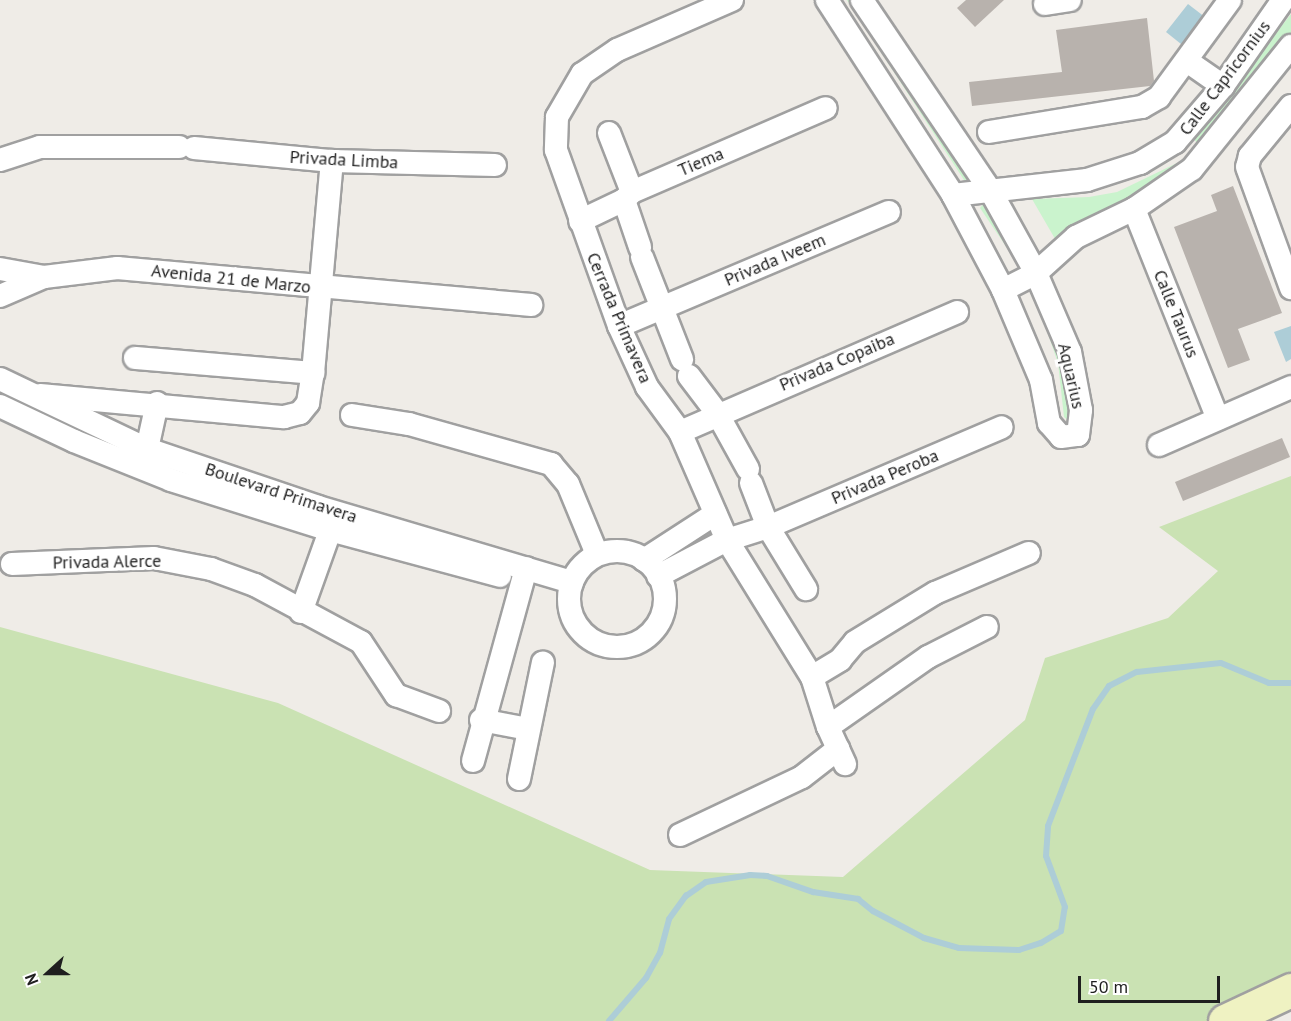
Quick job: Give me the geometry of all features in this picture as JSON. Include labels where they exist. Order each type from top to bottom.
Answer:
[{"type":"street","name":"Cerrada Primavera","points":[[680,835],[842,757],[828,727],[812,677],[727,540],[680,432],[647,387],[619,326],[556,150],[557,117],[582,74],[617,50],[732,0]]},
{"type":"street","name":"Aquarius","points":[[827,0],[953,195],[1003,290],[1041,380],[1049,423],[1061,437],[1078,435],[1082,410],[1070,352],[1036,273],[990,190],[862,0]]},
{"type":"street","points":[[1045,4],[1070,0]]},
{"type":"street","points":[[989,132],[1142,107],[1160,97],[1230,0]]},
{"type":"street","name":"Calle Capricornius","points":[[953,195],[1087,180],[1140,163],[1175,142],[1223,86],[1283,0]]},
{"type":"street","name":"Calle Capricornius","points":[[1003,290],[1036,273],[1076,237],[1134,208],[1192,169],[1291,46]]},
{"type":"street","points":[[1187,62],[1223,86]]},
{"type":"street","points":[[1258,89],[1288,110],[1250,156],[1247,167],[1291,288]]},
{"type":"street","name":"Tiema","points":[[580,221],[628,196],[826,108]]},
{"type":"street","points":[[609,133],[628,196],[641,252],[661,309],[686,368],[717,413],[749,476],[768,527],[806,590]]},
{"type":"street","points":[[1175,142],[1176,151],[1192,169]]},
{"type":"street","name":"Privada Limba","points":[[0,160],[40,147],[187,148],[332,161],[495,165]]},
{"type":"street","points":[[332,161],[318,285],[531,305]]},
{"type":"street","name":"Calle Taurus","points":[[1134,208],[1218,419]]},
{"type":"street","name":"Privada Iveem","points":[[619,326],[889,212]]},
{"type":"street","name":"Avenida 21 de Marzo","points":[[0,296],[44,277],[117,268],[318,285],[313,373],[308,403],[300,412],[284,417],[157,403],[30,394]]},
{"type":"street","points":[[0,269],[44,277]]},
{"type":"street","name":"Privada Copaiba","points":[[680,432],[717,413],[957,312]]},
{"type":"street","points":[[135,358],[313,373]]},
{"type":"street","name":"Boulevard Primavera","points":[[0,379],[147,449],[334,521]]},
{"type":"street","points":[[1159,445],[1291,387]]},
{"type":"street","points":[[9,410],[30,394]]},
{"type":"street","points":[[147,449],[157,403]]},
{"type":"street","name":"Boulevard Primavera","points":[[9,410],[171,480],[334,521],[571,589]]},
{"type":"street","points":[[352,415],[410,424],[551,464],[568,484],[597,554]]},
{"type":"street","name":"Privada Peroba","points":[[727,540],[768,527],[1002,427]]},
{"type":"street","points":[[651,568],[715,514]]},
{"type":"street","points":[[301,612],[334,521]]},
{"type":"street","points":[[651,568],[727,540]]},
{"type":"street","points":[[612,551],[633,553],[651,568],[665,602],[659,622],[646,638],[627,646],[607,646],[584,634],[572,616],[571,589],[577,571],[597,554],[612,551]]},
{"type":"street","points":[[812,677],[840,660],[855,642],[935,593],[1029,553]]},
{"type":"street","name":"Privada Alerce","points":[[12,564],[154,558],[211,568],[255,585],[301,612],[361,642],[396,695],[439,711]]},
{"type":"street","points":[[473,761],[481,720],[524,575]]},
{"type":"street","points":[[828,727],[928,657],[987,627]]},
{"type":"street","points":[[519,778],[543,663]]},
{"type":"street","points":[[481,720],[528,729]]},
{"type":"street","points":[[1225,1021],[1291,990]]},
{"type":"green space","points":[[847,0],[860,0],[977,180],[966,183]]},
{"type":"green space","points":[[1291,14],[1291,34],[1217,126],[1197,143],[1190,134],[1211,116]]},
{"type":"green space","points":[[1177,163],[1183,173],[1058,244],[1032,199],[1089,197],[1117,192]]},
{"type":"green space","points":[[985,202],[1022,270],[980,208]]},
{"type":"green space","points":[[1031,285],[1067,362],[1071,423],[1064,417],[1058,363]]},
{"type":"green space","points":[[1291,476],[1291,979],[1223,1021],[0,1021],[0,627],[278,703],[650,870],[843,877],[1025,720],[1045,658],[1168,618],[1218,571],[1159,527]]},
{"type":"water","points":[[1188,4],[1214,24],[1191,52],[1166,32]]},
{"type":"water","points":[[1291,326],[1291,359],[1286,362],[1274,332]]},
{"type":"building","points":[[966,0],[1004,0],[975,27],[957,8]]},
{"type":"building","points":[[1147,18],[1154,81],[1150,86],[972,106],[969,82],[1062,72],[1056,30]]},
{"type":"building","points":[[1233,186],[1282,313],[1238,329],[1250,360],[1228,368],[1174,227],[1217,211],[1211,195]]},
{"type":"building","points":[[1282,438],[1290,457],[1183,501],[1175,482]]},
{"type":"waterway","points":[[609,1021],[646,978],[660,953],[669,919],[686,896],[706,882],[750,875],[767,876],[813,892],[858,899],[873,911],[924,938],[959,948],[1019,950],[1041,943],[1061,931],[1065,907],[1046,856],[1048,826],[1093,709],[1109,686],[1137,672],[1221,663],[1269,683],[1291,683]]}]
